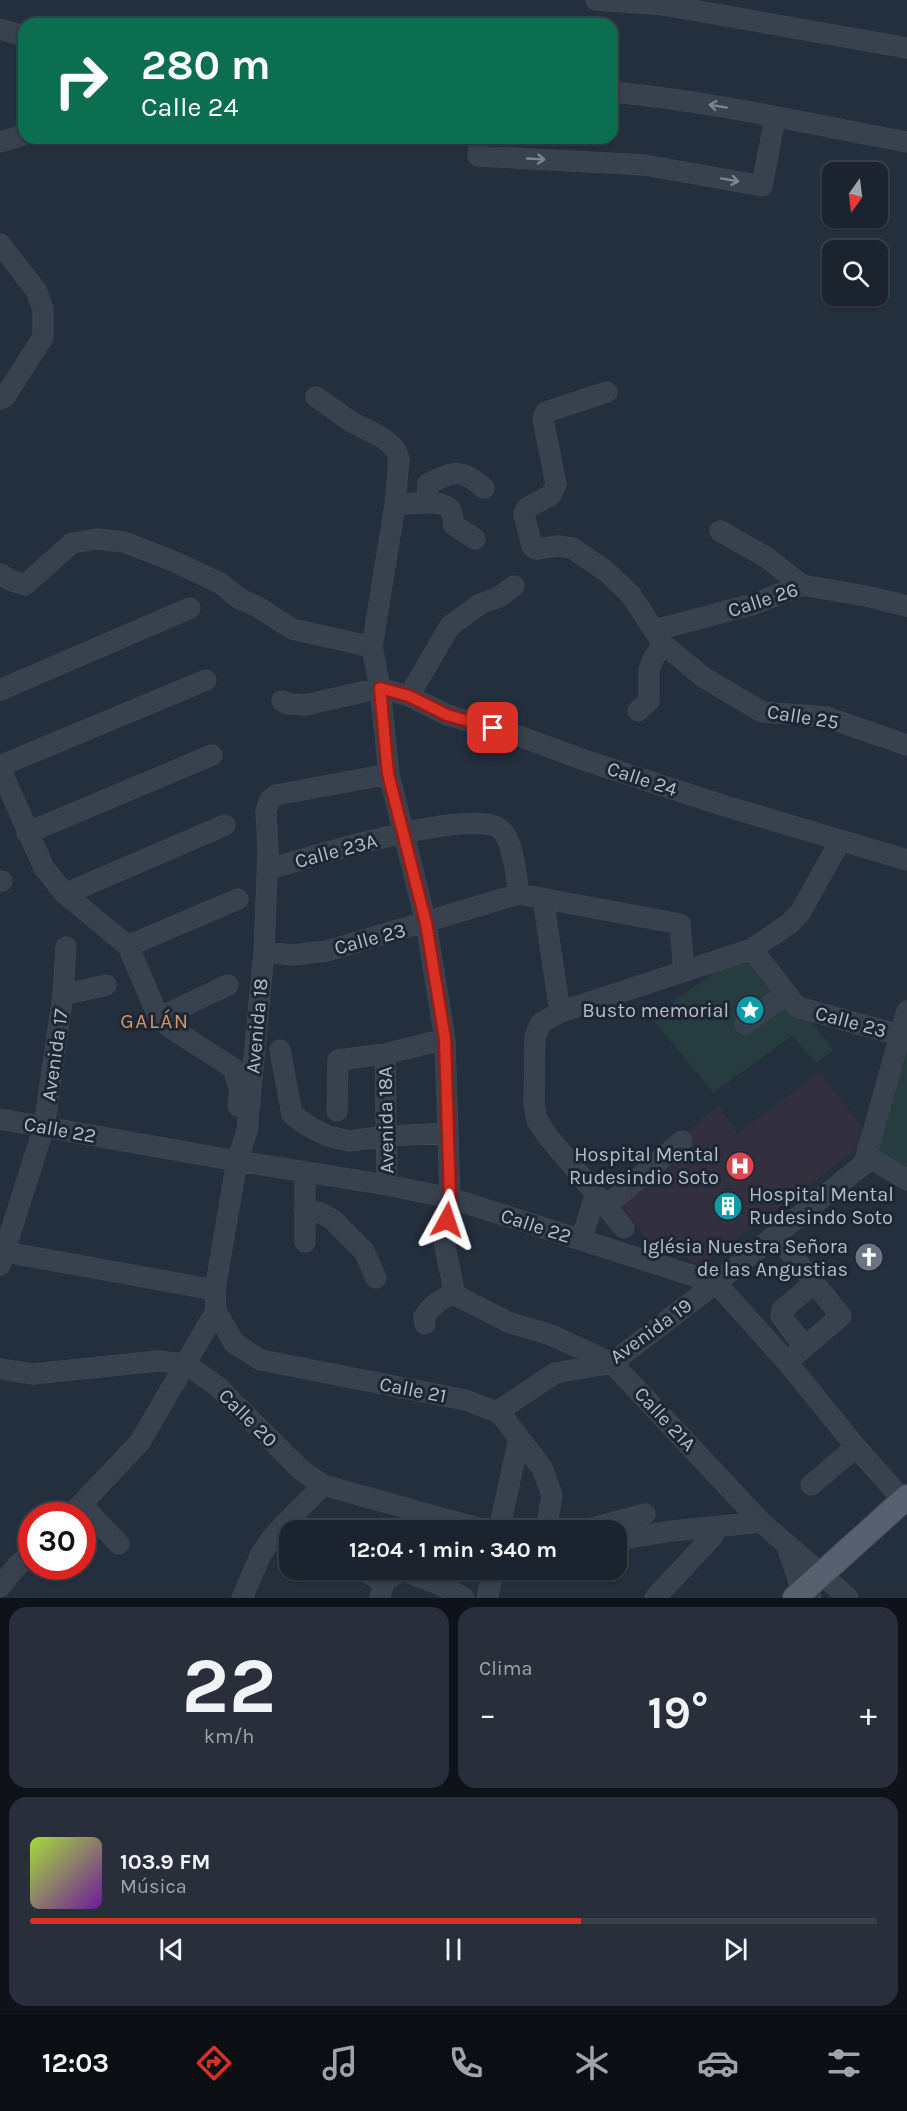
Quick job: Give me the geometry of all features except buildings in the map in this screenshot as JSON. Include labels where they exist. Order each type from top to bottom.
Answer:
[{"type":"main road","points":[[803,1595],[822,1572],[905,1498]]},
{"type":"street","points":[[596,0],[664,5],[907,48]]},
{"type":"street","points":[[0,29],[18,34]]},
{"type":"street","points":[[618,93],[655,96],[907,142]]},
{"type":"street","points":[[479,144],[478,156],[645,165],[762,186],[775,118]]},
{"type":"street","points":[[0,142],[18,137]]},
{"type":"street","points":[[0,244],[36,290],[43,309],[43,337],[5,397],[0,399]]},
{"type":"street","name":"Calle 25","points":[[607,392],[546,412],[543,419],[556,484],[551,495],[527,508],[524,514],[532,546],[536,549],[558,546],[572,548],[606,571],[631,595],[659,637],[703,677],[762,712],[826,717],[907,745]]},
{"type":"street","points":[[316,397],[348,420],[390,444],[398,453],[395,505],[372,647],[380,688],[388,774],[426,923],[445,1039],[450,1198],[444,1242],[455,1295],[446,1296],[428,1311],[424,1317],[426,1324]]},
{"type":"street","points":[[427,503],[428,484],[445,475],[461,472],[472,477],[484,488]]},
{"type":"street","points":[[395,505],[444,504],[450,510],[454,525],[475,539]]},
{"type":"street","points":[[720,531],[766,557],[802,585]]},
{"type":"street","points":[[0,574],[25,585],[72,543],[97,539],[124,542],[220,583],[240,599],[258,607],[292,629],[372,647]]},
{"type":"street","name":"Calle 26","points":[[659,637],[802,585],[907,606]]},
{"type":"street","points":[[409,696],[450,626],[480,604],[499,597],[514,586]]},
{"type":"street","points":[[0,690],[190,608]]},
{"type":"street","points":[[638,711],[649,701],[649,670],[659,637]]},
{"type":"street","points":[[206,680],[0,767],[27,834],[44,868],[65,894],[128,946],[159,1018],[172,1029],[233,1068],[240,1090],[235,1129],[237,1161]]},
{"type":"street","points":[[282,701],[288,704],[305,705],[380,688]]},
{"type":"street","name":"Calle 24","points":[[380,688],[409,696],[447,715],[516,735],[586,761],[725,806],[907,860]]},
{"type":"street","points":[[27,834],[212,755]]},
{"type":"street","name":"Avenida 18","points":[[216,1311],[215,1290],[237,1161],[247,1131],[264,952],[268,869],[266,811],[270,800],[276,795],[388,774]]},
{"type":"street","points":[[404,832],[481,823],[498,827],[505,834],[512,852],[519,894]]},
{"type":"street","points":[[65,894],[225,825]]},
{"type":"street","name":"Calle 23A","points":[[268,869],[404,832]]},
{"type":"street","points":[[624,1228],[537,1120],[534,1105],[535,1037],[541,1023],[560,1012],[752,949],[789,924],[800,913],[840,840]]},
{"type":"street","name":"Calle 23","points":[[264,952],[293,955],[327,951],[519,894],[543,898]]},
{"type":"street","points":[[560,1012],[543,898],[680,924],[684,971]]},
{"type":"street","points":[[128,946],[238,899]]},
{"type":"street","name":"Avenida 17","points":[[2,1256],[44,1127],[63,995],[66,947]]},
{"type":"street","name":"Calle 23","points":[[752,949],[797,1007],[904,1036]]},
{"type":"street","points":[[63,995],[106,985]]},
{"type":"street","points":[[159,1018],[228,985]]},
{"type":"street","points":[[746,1024],[786,994]]},
{"type":"street","name":"Avenida 19","points":[[497,1412],[555,1373],[612,1363],[864,1164],[904,1036],[907,1011]]},
{"type":"street","points":[[337,1111],[338,1060],[385,1054],[445,1039]]},
{"type":"street","points":[[280,1050],[292,1114],[308,1126],[328,1136],[349,1141],[387,1136],[448,1133]]},
{"type":"street","name":"Avenida 18A","points":[[385,1054],[387,1185]]},
{"type":"street","name":"Calle 22","points":[[0,1119],[387,1185],[450,1198],[716,1283]]},
{"type":"street","points":[[581,1240],[601,1200],[682,1141]]},
{"type":"street","points":[[867,1156],[907,1180]]},
{"type":"street","points":[[305,1172],[305,1242]]},
{"type":"street","points":[[304,1210],[321,1213],[333,1220],[364,1251],[376,1278]]},
{"type":"street","points":[[776,1235],[841,1316],[787,1362]]},
{"type":"street","points":[[2,1256],[215,1290]]},
{"type":"street","points":[[716,1283],[787,1362],[856,1447],[905,1498]]},
{"type":"street","points":[[804,1346],[781,1316],[782,1310],[814,1283]]},
{"type":"street","name":"Calle 21A","points":[[455,1295],[508,1322],[551,1335],[612,1363],[761,1522],[788,1546]]},
{"type":"street","points":[[84,1502],[140,1442],[216,1311]]},
{"type":"street","name":"Calle 21","points":[[216,1311],[234,1342],[261,1360],[465,1400],[497,1412],[542,1468],[552,1495],[548,1520]]},
{"type":"street","name":"Calle 20","points":[[0,1369],[33,1374],[158,1361],[186,1364],[217,1386],[301,1470],[323,1485],[449,1520]]},
{"type":"street","points":[[501,1520],[519,1439]]},
{"type":"street","points":[[811,1485],[856,1447]]},
{"type":"street","points":[[242,1598],[261,1554],[275,1534],[323,1485]]},
{"type":"street","points":[[623,1520],[645,1514]]},
{"type":"street","points":[[627,1538],[761,1522]]},
{"type":"street","points":[[96,1526],[119,1545]]},
{"type":"street","points":[[655,1598],[712,1537],[719,1526]]},
{"type":"street","points":[[788,1546],[822,1572],[847,1598]]},
{"type":"street","points":[[788,1546],[803,1595]]},
{"type":"street","points":[[0,1587],[18,1565]]},
{"type":"street","points":[[428,1580],[464,1598]]},
{"type":"street","points":[[487,1598],[491,1580]]},
{"type":"shaded area","name":"Hospital Mental Rudesindio Soto","points":[[820,1072],[871,1139],[701,1265],[649,1244],[613,1193],[718,1106],[738,1134]]},
{"type":"green space","points":[[754,945],[798,1006],[834,1050],[816,1063],[792,1036],[713,1093],[651,1017]]},
{"type":"green space","points":[[907,1050],[907,1171],[876,1160]]},
{"type":"place","name":"Busto memorial","points":[[750,1010]]},
{"type":"place","name":"Hospital Mental Rudesindio Soto","points":[[740,1166]]},
{"type":"place","name":"Hospital Mental Rudesindo Soto","points":[[728,1206]]},
{"type":"place","name":"Iglésia Nuestra Señora de las Angustias","points":[[869,1257]]},
{"type":"district","name":"GALÁN","points":[[155,1021]]},
{"type":"route","points":[[447,1220],[450,1198],[445,1039],[426,923],[388,774],[380,688],[409,696],[447,715],[493,728]]}]
